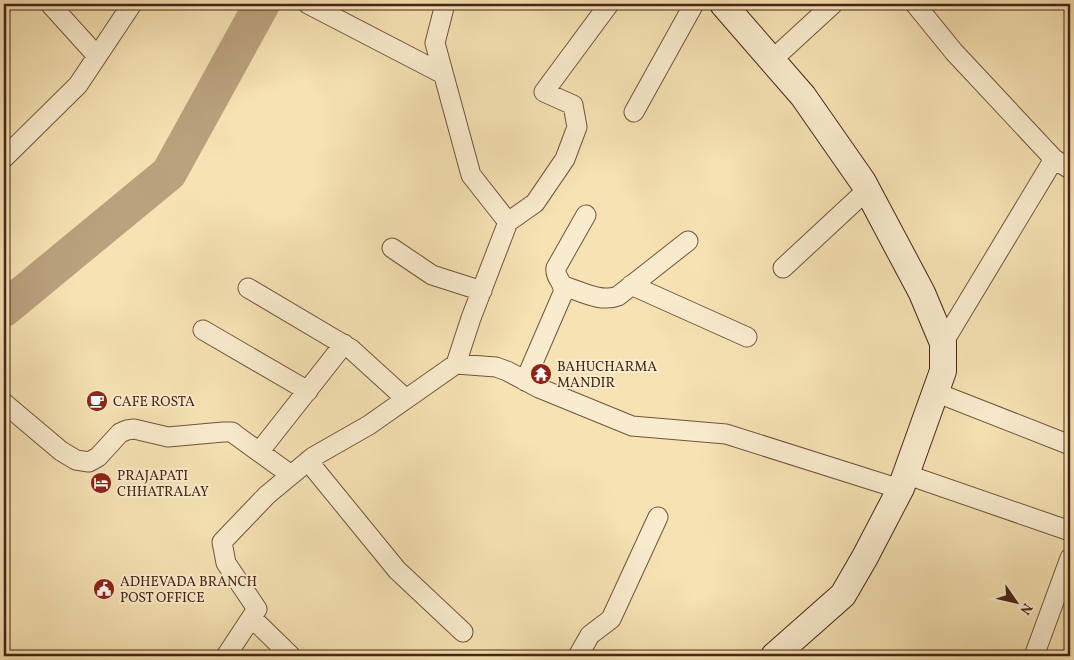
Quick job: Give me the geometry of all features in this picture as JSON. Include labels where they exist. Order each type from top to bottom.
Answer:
[{"type":"street","points":[[50,4],[97,56]]},
{"type":"street","points":[[4,157],[78,85],[132,4]]},
{"type":"street","points":[[308,4],[443,74]]},
{"type":"street","points":[[444,4],[435,43],[471,175],[508,222]]},
{"type":"street","points":[[226,656],[257,609],[226,563],[222,542],[267,495],[308,461],[369,424],[456,364],[471,318],[508,222],[535,203],[565,159],[577,127],[573,105],[544,92],[609,4]]},
{"type":"street","points":[[634,112],[694,4]]},
{"type":"street","points":[[723,4],[803,96],[867,190],[922,293],[943,343],[943,371],[903,482],[844,595],[774,656]]},
{"type":"street","points":[[772,60],[833,4]]},
{"type":"street","points":[[915,4],[954,52],[1062,164],[943,343]]},
{"type":"street","points":[[783,268],[867,190]]},
{"type":"street","points":[[586,214],[556,268],[556,275],[564,286],[604,299],[612,299],[618,296],[688,241]]},
{"type":"street","points":[[392,248],[432,275],[482,291]]},
{"type":"street","points":[[525,381],[563,293],[564,286]]},
{"type":"street","points":[[631,286],[747,336]]},
{"type":"street","points":[[248,288],[344,344],[406,399]]},
{"type":"street","points":[[203,330],[308,391]]},
{"type":"street","points":[[260,452],[344,344]]},
{"type":"street","points":[[456,364],[507,371],[539,388],[632,426],[726,434],[903,482],[1070,531]]},
{"type":"street","points":[[935,392],[1070,445]]},
{"type":"street","points":[[4,403],[61,451],[76,460],[89,462],[98,457],[120,433],[127,430],[134,429],[168,437],[232,432],[291,475]]},
{"type":"street","points":[[308,461],[397,570],[463,632]]},
{"type":"street","points":[[578,656],[590,635],[611,619],[658,517]]},
{"type":"street","points":[[1034,656],[1070,558]]},
{"type":"street","points":[[252,618],[291,656]]},
{"type":"waterway","points":[[4,309],[169,173],[262,4]]},
{"type":"place","name":"BAHUCHARMA MANDIR","points":[[541,374]]},
{"type":"place","name":"CAFE ROSTA","points":[[97,401]]},
{"type":"place","name":"PRAJAPATI CHHATRALAY","points":[[101,483]]},
{"type":"place","name":"ADHEVADA BRANCH POST OFFICE","points":[[104,589]]}]
